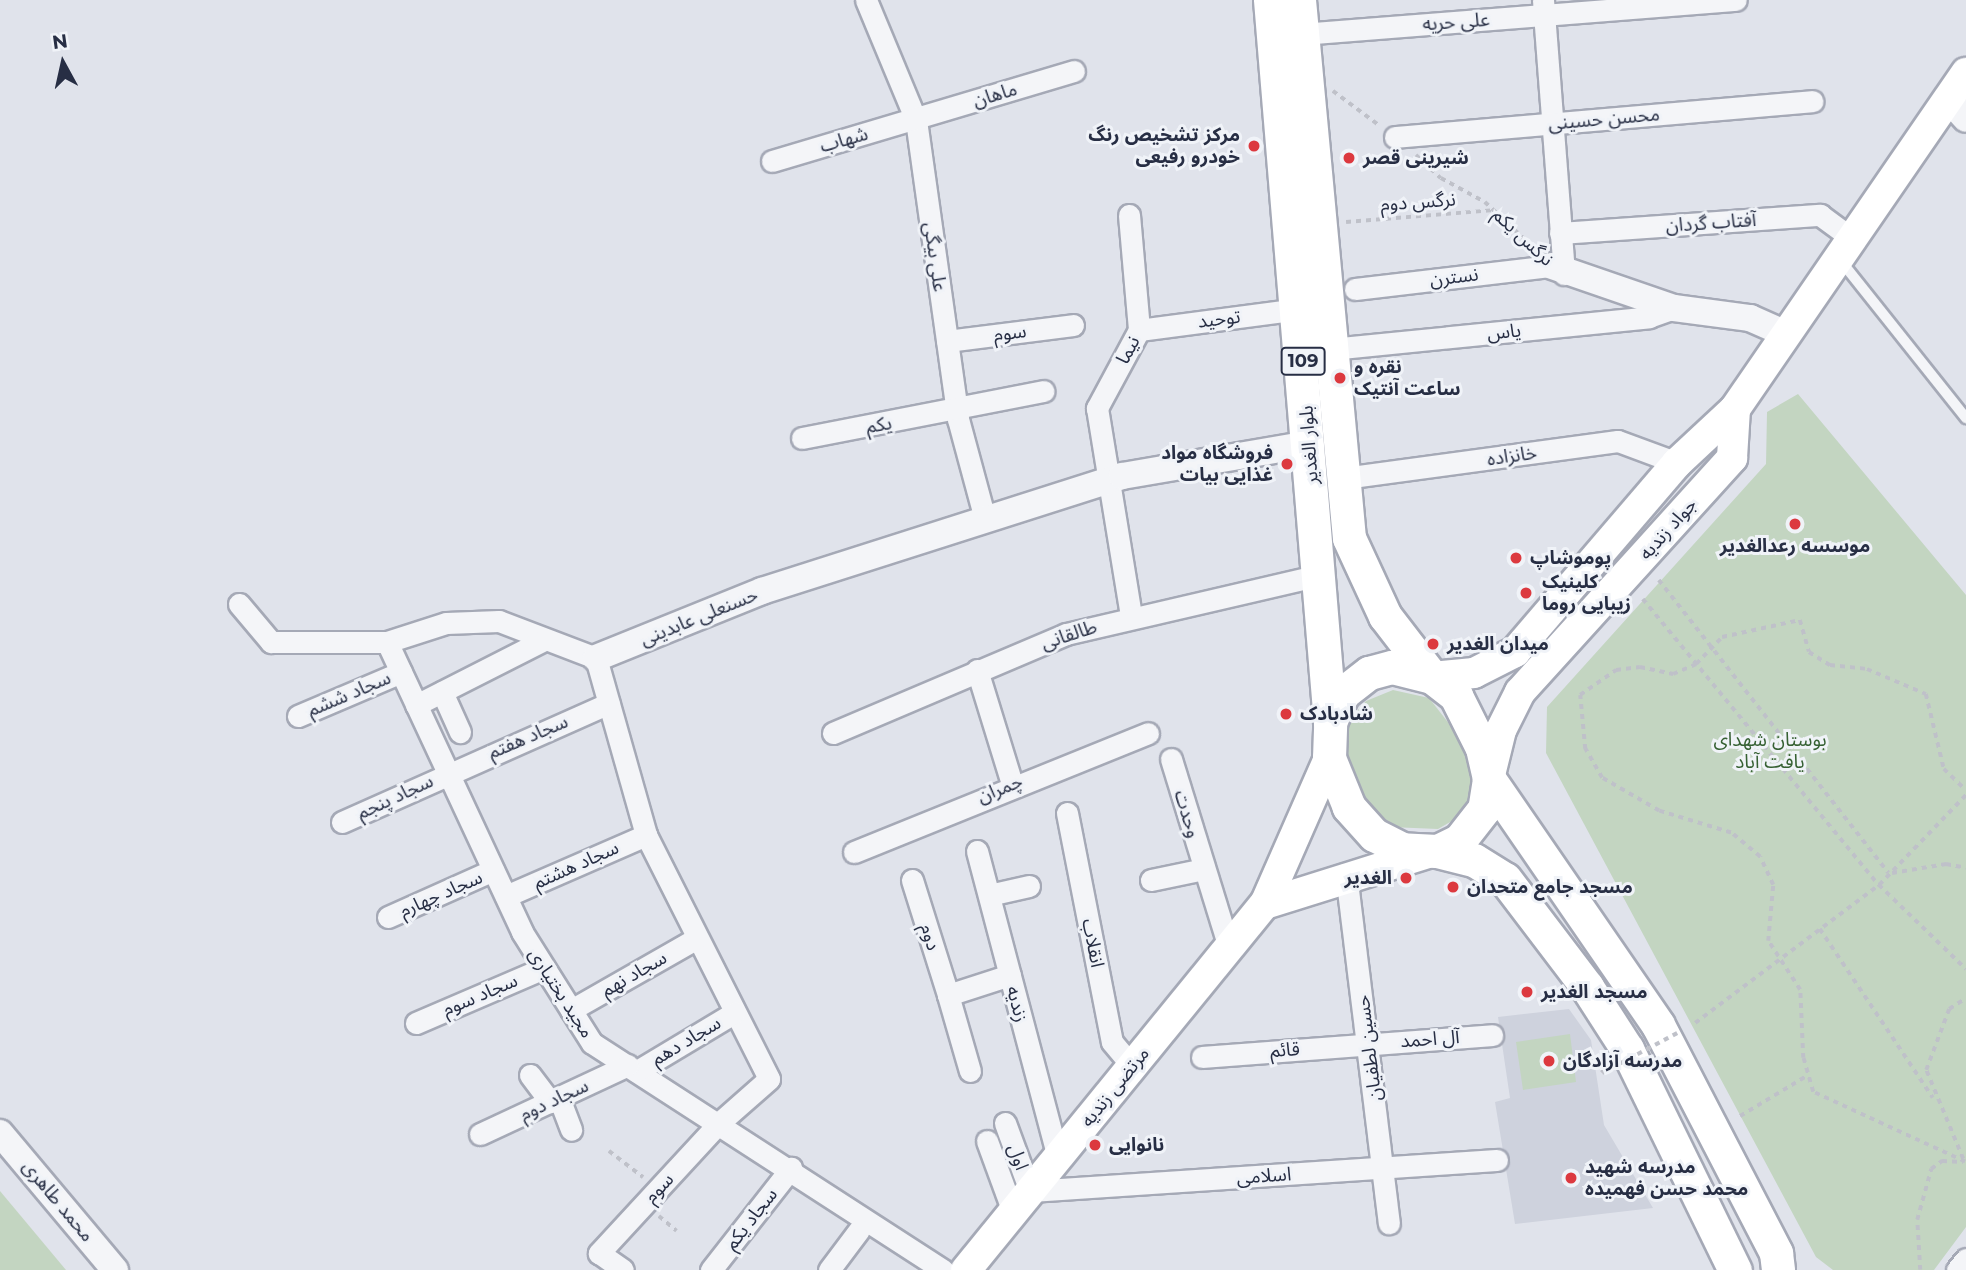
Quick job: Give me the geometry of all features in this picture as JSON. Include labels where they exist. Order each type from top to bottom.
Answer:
[{"type":"main road","name":"بلوار الغدیر","points":[[1270,0],[1299,309],[1330,722]]},
{"type":"main road","name":"بلوار الغدیر","points":[[1299,0],[1349,538],[1365,580],[1432,677]]},
{"type":"main road","name":"جواد زندیه","points":[[1432,677],[1474,673],[1515,652],[1677,463],[1735,409],[1782,332],[1958,110],[1966,73]]},
{"type":"main road","name":"جواد زندیه","points":[[1489,779],[1501,730],[1520,692],[1732,458],[1735,409]]},
{"type":"main road","points":[[1265,904],[1329,758],[1330,722],[1343,693],[1369,673],[1392,667],[1432,677],[1470,719],[1489,779],[1574,895],[1658,1025],[1784,1264]]},
{"type":"main road","points":[[1329,758],[1349,807],[1374,835],[1402,849],[1437,851],[1474,860],[1505,879],[1627,1049],[1735,1270]]},
{"type":"main road","points":[[1265,904],[1346,874],[1437,851],[1476,824],[1489,779]]},
{"type":"main road","points":[[1538,923],[1574,895]]},
{"type":"main road","name":"مرتضی زندیه","points":[[966,1270],[1265,904]]},
{"type":"street","name":"علی بیگی","points":[[866,0],[916,120],[957,412],[985,519]]},
{"type":"street","name":"علی حریه","points":[[1302,34],[1544,7],[1736,0]]},
{"type":"street","points":[[1544,7],[1559,233],[1558,270]]},
{"type":"street","name":"ماهان","points":[[916,120],[1074,71]]},
{"type":"street","name":"محسن حسینی","points":[[1395,137],[1812,101]]},
{"type":"street","name":"شهاب","points":[[772,160],[916,120]]},
{"type":"street","name":"نیما","points":[[1129,215],[1139,330],[1097,408],[1111,480],[1131,616]]},
{"type":"street","name":"آفتاب گردان","points":[[1559,233],[1821,215],[1847,249]]},
{"type":"street","name":"نسترن","points":[[1355,289],[1558,270]]},
{"type":"street","name":"نرگس یکم","points":[[1558,270],[1674,308],[1749,318],[1782,332]]},
{"type":"street","name":"یاس","points":[[1331,349],[1649,317],[1674,308]]},
{"type":"street","name":"توحید","points":[[1139,330],[1299,309]]},
{"type":"street","name":"سوم","points":[[947,341],[1073,325]]},
{"type":"street","points":[[957,412],[1042,391]]},
{"type":"street","name":"یکم","points":[[802,438],[957,412]]},
{"type":"street","name":"خانزاده","points":[[1344,478],[1618,441],[1677,463]]},
{"type":"street","name":"حسنعلی عابدینی","points":[[596,658],[762,591],[1111,480],[1310,444]]},
{"type":"street","name":"طالقانی","points":[[833,733],[977,670],[1131,616],[1319,575]]},
{"type":"street","points":[[239,604],[271,642],[387,642],[446,623],[499,621],[542,641],[596,658],[646,835],[769,1079],[718,1124]]},
{"type":"street","points":[[416,705],[542,641]]},
{"type":"street","name":"مجید بختیاری","points":[[387,642],[506,896],[544,968],[592,1043],[791,1168],[943,1270]]},
{"type":"street","points":[[977,670],[1012,784]]},
{"type":"street","name":"سجاد ششم","points":[[298,716],[401,672]]},
{"type":"street","points":[[442,692],[460,732]]},
{"type":"street","name":"سجاد هفتم","points":[[447,772],[609,703]]},
{"type":"street","name":"چمران","points":[[854,852],[1012,784],[1148,733]]},
{"type":"street","name":"وحدت","points":[[1171,759],[1229,948]]},
{"type":"street","name":"سجاد پنجم","points":[[342,822],[447,772]]},
{"type":"street","name":"انقلاب","points":[[1067,813],[1112,1042],[1132,1066]]},
{"type":"street","name":"سجاد هشتم","points":[[506,896],[646,835]]},
{"type":"street","name":"زندیه","points":[[977,850],[1058,1157]]},
{"type":"street","points":[[1151,880],[1204,869]]},
{"type":"street","name":"سجاد چهارم","points":[[388,917],[494,870]]},
{"type":"street","name":"حسین لطفیان","points":[[1346,874],[1389,1223]]},
{"type":"street","name":"دوم","points":[[912,880],[970,1071]]},
{"type":"street","points":[[989,895],[1029,886]]},
{"type":"street","name":"سجاد نهم","points":[[571,1010],[697,938]]},
{"type":"street","name":"سجاد سوم","points":[[416,1023],[544,968]]},
{"type":"street","points":[[948,995],[1010,975]]},
{"type":"street","name":"سجاد دهم","points":[[632,1068],[735,1012]]},
{"type":"street","name":"آل احمد","points":[[1368,1044],[1492,1035]]},
{"type":"street","name":"قائم","points":[[1202,1057],[1368,1044]]},
{"type":"street","name":"سجاد دوم","points":[[480,1134],[632,1068]]},
{"type":"street","points":[[530,1075],[554,1100],[572,1130]]},
{"type":"street","name":"اول","points":[[1005,1123],[1022,1202]]},
{"type":"street","name":"سوم","points":[[623,1270],[600,1252],[718,1124]]},
{"type":"street","name":"محمد طاهری","points":[[0,1133],[115,1270]]},
{"type":"street","points":[[987,1141],[1022,1202]]},
{"type":"street","name":"اسلامی","points":[[1022,1202],[1497,1160]]},
{"type":"street","name":"سجاد یکم","points":[[711,1270],[791,1168]]},
{"type":"street","points":[[829,1270],[859,1230]]},
{"type":"street","points":[[1957,1270],[1966,1259]]},
{"type":"lane","points":[[1847,249],[1966,418]]},
{"type":"path","name":"نرگس یکم","points":[[1333,92],[1395,137],[1441,178],[1494,210],[1558,270]]},
{"type":"path","name":"نرگس دوم","points":[[1345,222],[1494,210]]},
{"type":"path","points":[[1659,580],[1889,873]]},
{"type":"path","points":[[1643,599],[1879,885],[1966,969]]},
{"type":"path","points":[[1695,1023],[1779,960],[1820,929],[1879,885],[1966,793],[1944,769],[1926,694],[1867,669],[1830,665],[1809,652],[1800,620],[1722,637],[1696,664],[1673,674],[1640,667],[1616,670],[1592,683],[1580,695],[1585,748],[1602,778],[1658,811],[1731,833],[1760,857],[1773,885],[1768,940],[1779,960],[1800,990],[1805,1077],[1813,1092],[1965,1162]]},
{"type":"path","points":[[1889,873],[1946,864],[1966,868]]},
{"type":"path","points":[[1820,929],[1933,1098],[1965,1162]]},
{"type":"path","points":[[1933,1098],[1926,1070],[1935,1035],[1950,1009],[1966,998]]},
{"type":"path","points":[[1600,1064],[1602,1073],[1679,1032]]},
{"type":"path","points":[[1740,1116],[1805,1077]]},
{"type":"path","points":[[609,1151],[658,1188]]},
{"type":"path","points":[[1920,1270],[1917,1220],[1931,1169],[1942,1161],[1965,1162]]},
{"type":"shaded area","name":"مدرسه شهید محمد حسن فهمیده","points":[[1569,1009],[1591,1040],[1604,1125],[1653,1208],[1515,1224],[1495,1102],[1510,1098],[1498,1017]]},
{"type":"green space","name":"بوستان شهدای یافت آباد","points":[[1798,394],[1966,595],[1966,1227],[1934,1270],[1833,1270],[1816,1257],[1546,753],[1547,707],[1766,464],[1767,412]]},
{"type":"green space","points":[[1393,690],[1429,698],[1465,744],[1473,780],[1469,800],[1457,818],[1438,829],[1390,827],[1370,811],[1348,775],[1343,744],[1350,719],[1366,701]]},
{"type":"green space","points":[[1570,1034],[1576,1082],[1523,1090],[1516,1042]]},
{"type":"green space","points":[[0,1191],[66,1270],[0,1270]]},
{"type":"place","name":"مرکز تشخیص رنگ خودرو رفیعی","points":[[1254,146]]},
{"type":"place","name":"شیرینی قصر","points":[[1349,158]]},
{"type":"place","name":"نقره و ساعت آنتیک","points":[[1340,378]]},
{"type":"place","name":"فروشگاه مواد غذایی بیات","points":[[1287,464]]},
{"type":"place","name":"موسسه رعدالغدیر","points":[[1795,524]]},
{"type":"place","name":"پوموشاپ","points":[[1516,558]]},
{"type":"place","name":"کلینیک زیبایی روما","points":[[1526,593]]},
{"type":"place","name":"میدان الغدیر","points":[[1433,644]]},
{"type":"place","name":"شادبادک","points":[[1286,714]]},
{"type":"place","name":"الغدیر","points":[[1406,878]]},
{"type":"place","name":"مسجد جامع متحدان","points":[[1453,887]]},
{"type":"place","name":"مسجد الغدیر","points":[[1527,992]]},
{"type":"place","name":"مدرسه آزادگان","points":[[1549,1061]]},
{"type":"place","name":"نانوایی","points":[[1095,1145]]},
{"type":"place","name":"مدرسه شهید محمد حسن فهمیده","points":[[1571,1178]]}]
